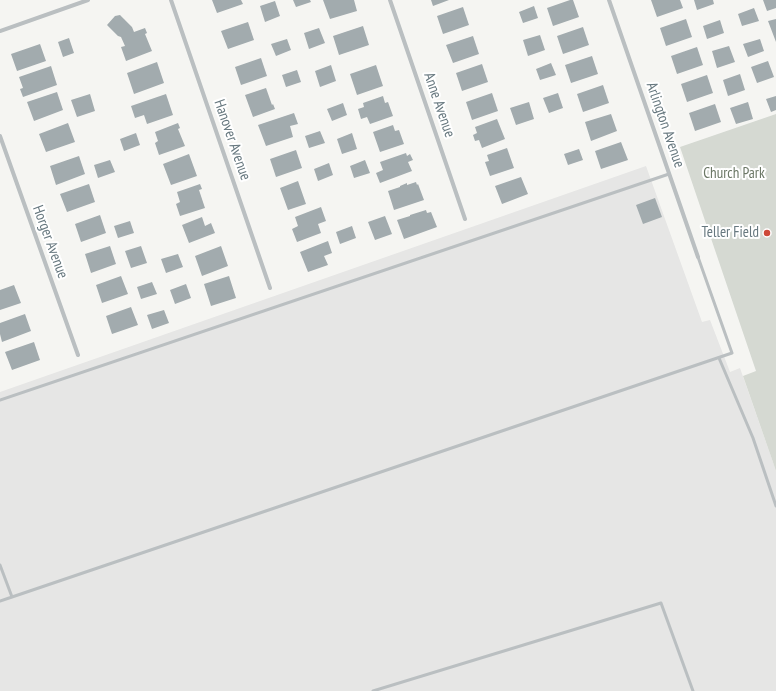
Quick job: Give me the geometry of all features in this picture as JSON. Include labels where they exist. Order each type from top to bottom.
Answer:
[{"type":"street","points":[[0,31],[88,0]]},
{"type":"street","name":"Hanover Avenue","points":[[171,0],[270,288]]},
{"type":"street","name":"Anne Avenue","points":[[390,0],[465,219]]},
{"type":"street","name":"Arlington Avenue","points":[[609,0],[698,257]]},
{"type":"street","name":"Horger Avenue","points":[[0,136],[78,355]]},
{"type":"lane","points":[[0,400],[669,174]]},
{"type":"lane","points":[[0,601],[732,353],[698,257]]},
{"type":"lane","points":[[719,358],[753,438],[776,506]]},
{"type":"lane","points":[[0,565],[12,597]]},
{"type":"lane","points":[[373,691],[661,603],[693,691]]},
{"type":"shaded area","points":[[646,166],[702,322],[710,320],[730,372],[740,368],[776,471],[776,691],[0,691],[0,392]]},
{"type":"green space","name":"Church Park","points":[[776,114],[776,471],[743,376],[756,371],[680,147]]},
{"type":"building","points":[[212,0],[241,0],[243,4],[217,13]]},
{"type":"building","points":[[293,0],[310,0],[311,2],[296,7]]},
{"type":"building","points":[[323,0],[354,0],[357,11],[330,19]]},
{"type":"building","points":[[431,0],[449,0],[433,6]]},
{"type":"building","points":[[573,0],[579,17],[553,26],[547,8]]},
{"type":"building","points":[[651,0],[680,0],[683,8],[657,17]]},
{"type":"building","points":[[694,0],[713,0],[714,4],[697,10]]},
{"type":"building","points":[[763,0],[776,0],[776,8],[767,11]]},
{"type":"building","points":[[275,1],[280,16],[265,22],[260,6]]},
{"type":"building","points":[[534,6],[538,18],[523,23],[519,12]]},
{"type":"building","points":[[463,7],[469,25],[443,34],[437,16]]},
{"type":"building","points":[[754,8],[759,21],[742,26],[738,14]]},
{"type":"building","points":[[120,15],[132,27],[134,32],[145,28],[147,33],[145,34],[152,51],[126,61],[121,47],[125,46],[121,37],[107,25],[115,16]]},
{"type":"building","points":[[686,19],[692,37],[666,46],[660,28]]},
{"type":"building","points":[[776,19],[776,42],[768,21]]},
{"type":"building","points":[[720,20],[724,33],[707,39],[703,26]]},
{"type":"building","points":[[248,22],[254,40],[228,49],[221,31]]},
{"type":"building","points":[[363,26],[369,45],[339,55],[333,36]]},
{"type":"building","points":[[583,27],[589,45],[563,54],[557,36]]},
{"type":"building","points":[[319,28],[325,43],[309,49],[304,33]]},
{"type":"building","points":[[540,35],[545,50],[528,56],[523,40]]},
{"type":"building","points":[[473,36],[479,54],[453,63],[446,45]]},
{"type":"building","points":[[69,38],[74,53],[63,57],[58,42]]},
{"type":"building","points":[[287,39],[291,50],[276,56],[271,44]]},
{"type":"building","points":[[760,39],[764,51],[748,57],[743,44]]},
{"type":"building","points":[[40,44],[46,61],[17,71],[11,54]]},
{"type":"building","points":[[729,46],[735,62],[717,68],[712,51]]},
{"type":"building","points":[[697,47],[703,65],[677,74],[671,56]]},
{"type":"building","points":[[592,56],[598,74],[571,83],[565,65]]},
{"type":"building","points":[[261,58],[267,76],[241,85],[235,67]]},
{"type":"building","points":[[768,61],[774,77],[757,83],[751,67]]},
{"type":"building","points":[[157,62],[164,83],[134,94],[127,73]]},
{"type":"building","points":[[551,63],[556,75],[540,80],[536,69]]},
{"type":"building","points":[[482,64],[488,82],[462,91],[456,73]]},
{"type":"building","points":[[331,65],[336,81],[320,87],[315,71]]},
{"type":"building","points":[[376,65],[383,86],[357,95],[350,74]]},
{"type":"building","points":[[51,66],[57,85],[23,97],[20,89],[23,88],[19,77]]},
{"type":"building","points":[[297,70],[301,82],[286,87],[282,75]]},
{"type":"building","points":[[740,74],[745,90],[728,96],[723,80]]},
{"type":"building","points":[[707,75],[713,93],[687,102],[681,84]]},
{"type":"building","points":[[603,85],[609,103],[583,112],[577,94]]},
{"type":"building","points":[[266,88],[275,109],[253,117],[245,95]]},
{"type":"building","points":[[57,92],[63,110],[34,121],[27,102]]},
{"type":"building","points":[[492,93],[498,111],[472,120],[466,102]]},
{"type":"building","points":[[558,93],[563,108],[549,113],[543,98]]},
{"type":"building","points":[[90,94],[95,111],[77,117],[71,100]]},
{"type":"building","points":[[166,94],[173,115],[147,124],[144,115],[135,118],[131,106]]},
{"type":"building","points":[[383,96],[385,103],[388,102],[393,116],[370,124],[367,117],[361,119],[358,109],[364,107],[363,103]]},
{"type":"building","points":[[776,96],[776,110],[771,112],[766,99]]},
{"type":"building","points":[[529,102],[534,119],[516,125],[510,108]]},
{"type":"building","points":[[748,102],[753,119],[736,124],[730,108]]},
{"type":"building","points":[[343,103],[347,115],[332,121],[327,109]]},
{"type":"building","points":[[715,104],[721,122],[695,131],[689,113]]},
{"type":"building","points":[[294,113],[298,124],[290,126],[293,137],[266,146],[258,125]]},
{"type":"building","points":[[611,114],[617,131],[591,141],[585,122]]},
{"type":"building","points":[[497,119],[505,139],[482,148],[479,140],[475,141],[473,135],[477,133],[475,127]]},
{"type":"building","points":[[68,123],[75,142],[46,152],[39,134]]},
{"type":"building","points":[[178,123],[180,128],[178,129],[185,146],[159,155],[155,143],[158,141],[155,132]]},
{"type":"building","points":[[393,125],[395,131],[399,130],[404,144],[380,152],[373,132]]},
{"type":"building","points":[[320,131],[325,143],[309,148],[305,136]]},
{"type":"building","points":[[136,133],[140,145],[124,151],[120,139]]},
{"type":"building","points":[[352,133],[357,149],[342,154],[337,139]]},
{"type":"building","points":[[621,142],[628,160],[601,169],[595,151]]},
{"type":"building","points":[[507,148],[514,168],[490,176],[485,162],[489,161],[487,155]]},
{"type":"building","points":[[579,149],[583,160],[568,165],[564,154]]},
{"type":"building","points":[[296,150],[302,168],[276,177],[270,159]]},
{"type":"building","points":[[406,153],[407,156],[410,154],[413,160],[408,162],[412,171],[380,183],[376,173],[383,170],[380,162]]},
{"type":"building","points":[[189,154],[197,176],[171,185],[163,164]]},
{"type":"building","points":[[79,156],[85,174],[56,185],[50,166]]},
{"type":"building","points":[[110,160],[115,172],[98,178],[94,165]]},
{"type":"building","points":[[365,160],[370,173],[354,178],[350,166]]},
{"type":"building","points":[[329,163],[333,175],[318,181],[314,169]]},
{"type":"building","points":[[521,177],[528,194],[502,204],[495,186]]},
{"type":"building","points":[[298,181],[306,204],[288,210],[280,188]]},
{"type":"building","points":[[416,182],[424,200],[394,210],[388,191],[407,183],[407,185]]},
{"type":"building","points":[[89,184],[95,202],[67,212],[60,194]]},
{"type":"building","points":[[200,184],[202,189],[199,190],[205,208],[180,216],[176,204],[180,202],[177,192]]},
{"type":"building","points":[[655,198],[662,217],[643,224],[636,205]]},
{"type":"building","points":[[321,207],[326,221],[318,224],[321,233],[297,242],[292,229],[298,226],[295,217]]},
{"type":"building","points":[[426,210],[427,213],[431,212],[437,227],[404,239],[397,220]]},
{"type":"building","points":[[100,215],[106,233],[81,242],[75,224]]},
{"type":"building","points":[[385,216],[392,234],[375,240],[368,222]]},
{"type":"building","points":[[202,217],[205,226],[211,223],[215,233],[189,243],[182,225]]},
{"type":"building","points":[[130,221],[134,233],[118,238],[114,226]]},
{"type":"building","points":[[352,226],[356,238],[340,244],[336,232]]},
{"type":"building","points":[[328,241],[332,253],[324,256],[328,265],[308,272],[300,252]]},
{"type":"building","points":[[110,246],[116,264],[91,273],[85,254]]},
{"type":"building","points":[[141,246],[147,263],[131,268],[125,251]]},
{"type":"building","points":[[221,246],[228,266],[202,276],[195,256]]},
{"type":"building","points":[[178,254],[183,267],[166,273],[161,259]]},
{"type":"building","points":[[121,276],[128,294],[102,303],[96,285]]},
{"type":"building","points":[[229,276],[236,298],[211,306],[204,284]]},
{"type":"building","points":[[152,282],[157,294],[141,299],[137,287]]},
{"type":"building","points":[[186,284],[191,298],[175,304],[170,290]]},
{"type":"building","points":[[14,285],[21,303],[0,310],[0,290]]},
{"type":"building","points":[[131,307],[138,325],[112,334],[106,316]]},
{"type":"building","points":[[164,310],[169,323],[152,329],[147,315]]},
{"type":"building","points":[[25,314],[31,331],[2,342],[0,323]]},
{"type":"building","points":[[34,342],[40,360],[12,370],[5,352]]},
{"type":"place","name":"Teller Field","points":[[767,233]]}]
